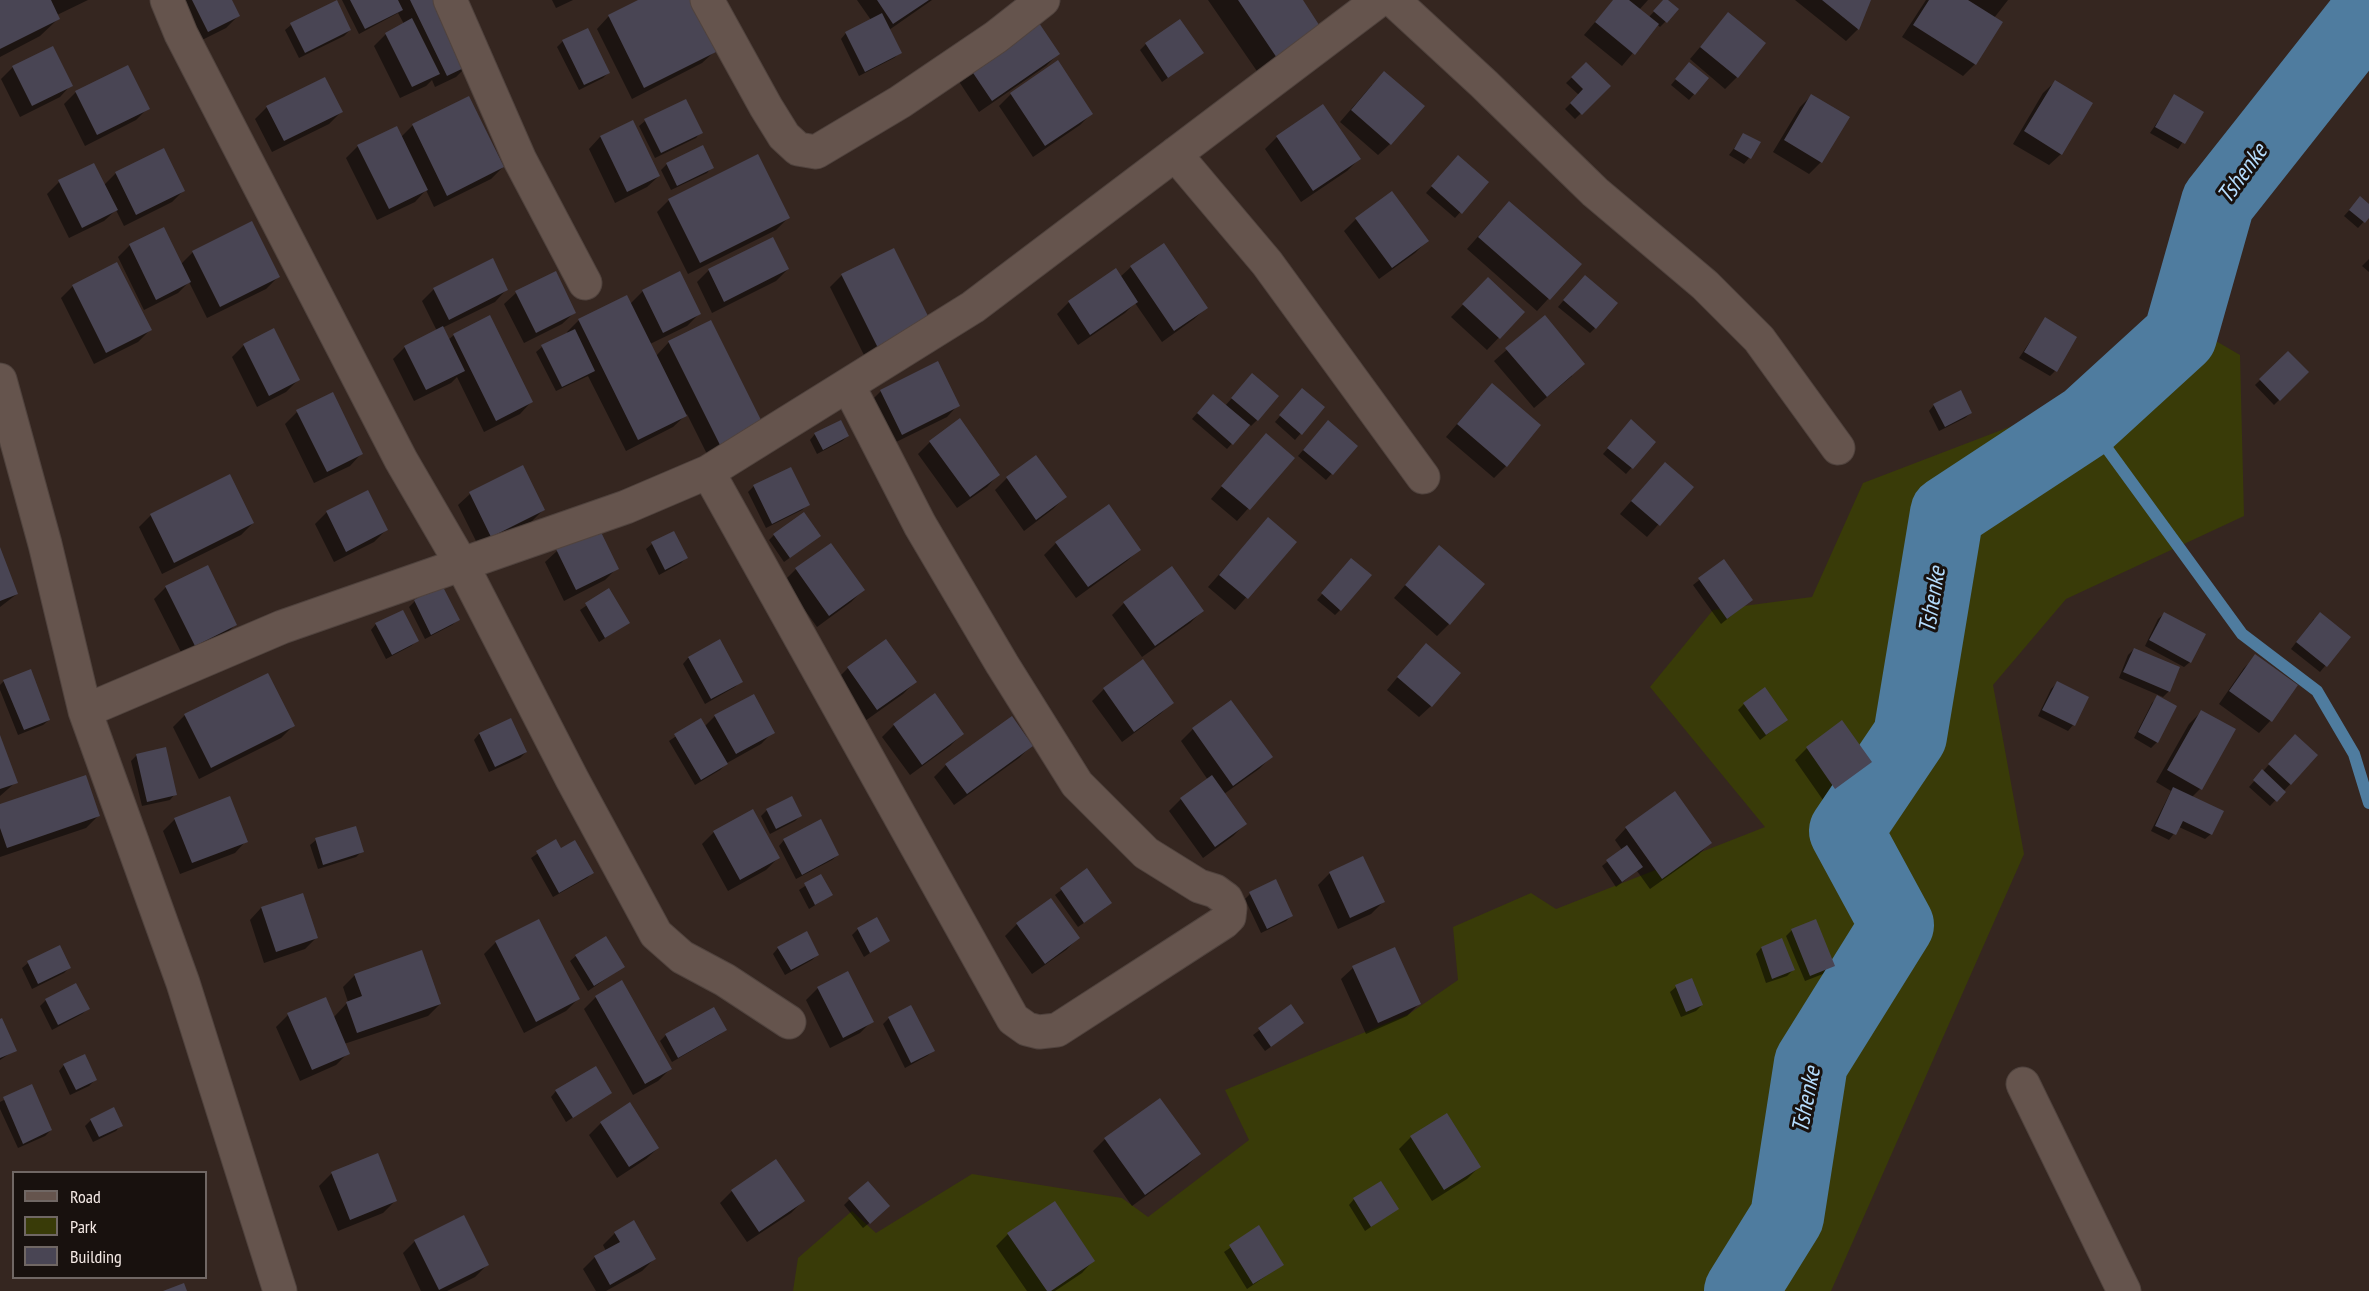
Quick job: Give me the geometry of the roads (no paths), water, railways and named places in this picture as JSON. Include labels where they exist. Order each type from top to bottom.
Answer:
[{"type":"street","points":[[167,0],[181,34],[401,460],[462,564],[572,779],[656,934],[682,957],[725,980],[789,1022]]},
{"type":"street","points":[[450,0],[519,160],[585,283]]},
{"type":"street","points":[[707,0],[765,107],[784,136],[798,149],[816,152],[900,102],[996,37],[1043,0]]},
{"type":"street","points":[[85,711],[282,627],[626,507],[708,472],[973,307],[1379,0]]},
{"type":"street","points":[[1393,0],[1484,84],[1595,192],[1713,293],[1759,339],[1838,448]]},
{"type":"street","points":[[1175,154],[1267,263],[1423,477]]},
{"type":"street","points":[[0,380],[45,544],[85,711],[183,984],[279,1291]]},
{"type":"street","points":[[708,472],[1013,1019],[1027,1029],[1039,1032],[1057,1030],[1064,1026],[1224,922],[1229,917],[1230,908],[1226,899],[1215,891],[1199,886],[1146,853],[1077,784],[1002,664],[926,535],[848,385]]},
{"type":"street","points":[[2023,1084],[2124,1291]]},
{"type":"waterway","name":"Tshenke","points":[[1741,1291],[1787,1217],[1811,1063],[1897,925],[1846,831],[1910,736],[1947,513],[2087,421],[2180,336],[2218,202],[2369,11]]},
{"type":"waterway","points":[[2087,421],[2242,634],[2317,691],[2354,754],[2369,803]]}]
